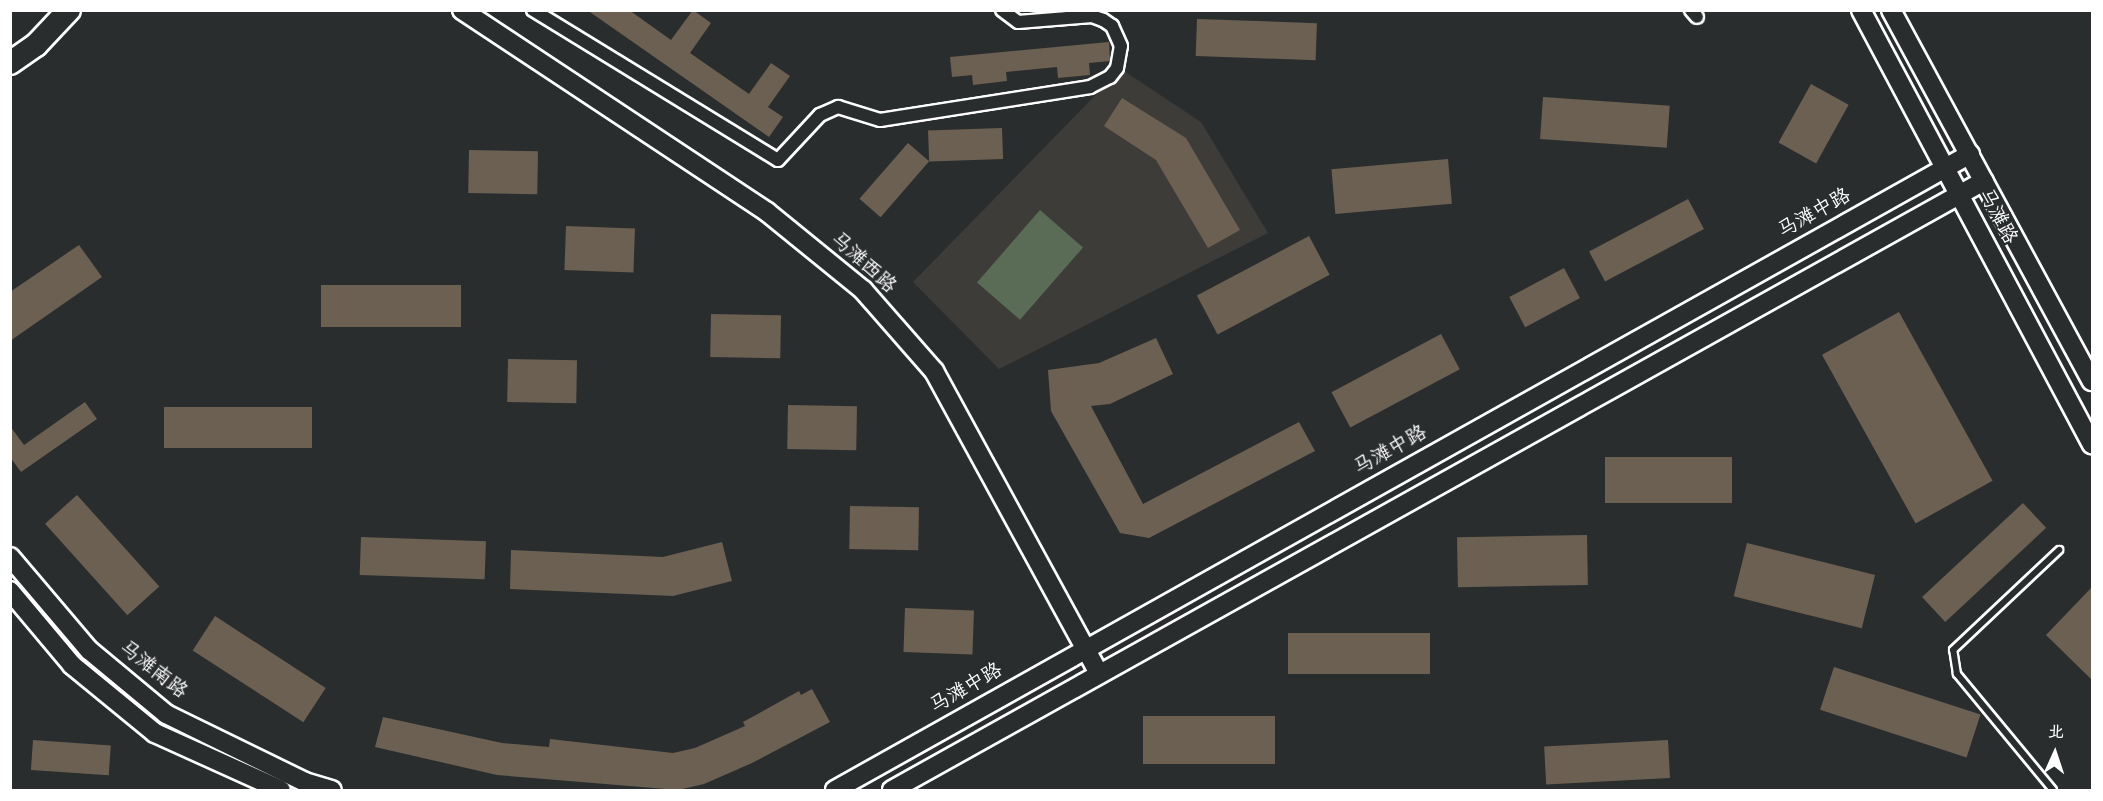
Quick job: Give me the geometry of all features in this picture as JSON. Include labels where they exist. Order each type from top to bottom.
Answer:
[{"type":"highway","points":[[10,46],[50,10]]},
{"type":"highway","points":[[10,63],[36,45],[69,10]]},
{"type":"main road","name":"马滩西路","points":[[462,10],[767,212],[863,290],[934,371],[1083,650],[1099,674]]},
{"type":"main road","name":"马滩路","points":[[1861,10],[2092,444]]},
{"type":"main road","name":"马滩路","points":[[1891,10],[2092,381]]},
{"type":"main road","name":"马滩中路","points":[[836,789],[1970,154]]},
{"type":"main road","points":[[892,790],[1984,181]]},
{"type":"main road","name":"马滩南路","points":[[10,557],[88,650],[166,714],[305,782],[332,790]]},
{"type":"main road","points":[[10,591],[72,665],[155,733],[281,790]]},
{"type":"street","points":[[533,10],[778,160],[820,115],[838,107],[880,120],[923,114],[1090,87],[1110,77],[1117,68],[1121,46],[1112,26],[1103,20],[1092,16],[1018,22],[1002,10]]},
{"type":"lane","points":[[2053,790],[1957,674],[1953,650],[2059,550]]},
{"type":"shaded area","points":[[1121,69],[1201,122],[1268,233],[999,369],[913,282]]},
{"type":"green space","points":[[1040,210],[1083,247],[1020,320],[977,282]]},
{"type":"building","points":[[587,10],[629,10],[671,40],[693,10],[711,23],[690,53],[749,94],[771,63],[790,76],[768,107],[783,117],[769,137]]},
{"type":"building","points":[[1197,19],[1317,23],[1316,60],[1196,56]]},
{"type":"building","points":[[1109,42],[1110,61],[1089,63],[1090,75],[1058,78],[1057,67],[1006,72],[1007,81],[973,85],[972,75],[952,77],[950,57]]},
{"type":"building","points":[[1811,84],[1849,105],[1816,163],[1779,143]]},
{"type":"building","points":[[1543,97],[1670,106],[1667,148],[1540,139]]},
{"type":"building","points":[[1122,98],[1186,138],[1240,230],[1208,248],[1156,160],[1104,126]]},
{"type":"building","points":[[1002,128],[1003,159],[929,162],[928,131]]},
{"type":"building","points":[[908,143],[929,161],[881,217],[859,199]]},
{"type":"building","points":[[469,150],[538,151],[537,194],[468,193]]},
{"type":"building","points":[[1448,159],[1452,204],[1335,214],[1331,169]]},
{"type":"building","points":[[1688,199],[1704,229],[1605,282],[1589,252]]},
{"type":"building","points":[[566,226],[635,228],[633,272],[564,270]]},
{"type":"building","points":[[1309,236],[1330,275],[1218,334],[1197,296]]},
{"type":"building","points":[[79,245],[102,277],[10,341],[10,292]]},
{"type":"building","points":[[1564,268],[1580,298],[1525,327],[1509,297]]},
{"type":"building","points":[[321,285],[461,285],[461,327],[321,327]]},
{"type":"building","points":[[1899,312],[1993,481],[1916,523],[1822,355]]},
{"type":"building","points":[[711,314],[781,315],[780,358],[710,357]]},
{"type":"building","points":[[1441,334],[1460,369],[1350,428],[1332,392]]},
{"type":"building","points":[[1156,338],[1173,374],[1110,404],[1091,406],[1143,504],[1299,422],[1315,451],[1149,538],[1120,533],[1051,411],[1048,370],[1099,363]]},
{"type":"building","points":[[508,359],[577,360],[576,403],[507,402]]},
{"type":"building","points":[[85,402],[97,419],[21,472],[10,457],[10,426],[24,445]]},
{"type":"building","points":[[788,405],[857,406],[856,450],[787,449]]},
{"type":"building","points":[[164,407],[312,407],[312,448],[164,448]]},
{"type":"building","points":[[1605,457],[1732,457],[1732,503],[1605,503]]},
{"type":"building","points":[[77,495],[159,586],[127,615],[45,524]]},
{"type":"building","points":[[2023,503],[2046,528],[1945,622],[1922,597]]},
{"type":"building","points":[[850,506],[919,507],[918,550],[849,549]]},
{"type":"building","points":[[1587,535],[1588,585],[1458,587],[1457,537]]},
{"type":"building","points":[[361,537],[486,541],[485,579],[360,575]]},
{"type":"building","points":[[722,542],[732,581],[673,596],[510,589],[511,550],[663,557]]},
{"type":"building","points":[[1747,543],[1875,575],[1862,628],[1734,596]]},
{"type":"building","points":[[2092,587],[2092,680],[2046,635]]},
{"type":"building","points":[[905,608],[974,610],[972,654],[903,652]]},
{"type":"building","points":[[215,616],[326,688],[303,722],[193,650]]},
{"type":"building","points":[[1288,633],[1430,633],[1430,674],[1288,674]]},
{"type":"building","points":[[1834,667],[1980,715],[1967,757],[1820,710]]},
{"type":"building","points":[[812,689],[830,722],[752,763],[704,784],[678,790],[497,775],[375,747],[383,717],[502,743],[549,747],[550,739],[673,753],[695,748],[745,726],[743,722],[799,691],[801,695]]},
{"type":"building","points":[[1143,716],[1275,716],[1275,764],[1143,764]]},
{"type":"building","points":[[33,740],[111,745],[109,775],[31,770]]},
{"type":"building","points":[[1668,740],[1670,778],[1546,784],[1544,746]]}]
